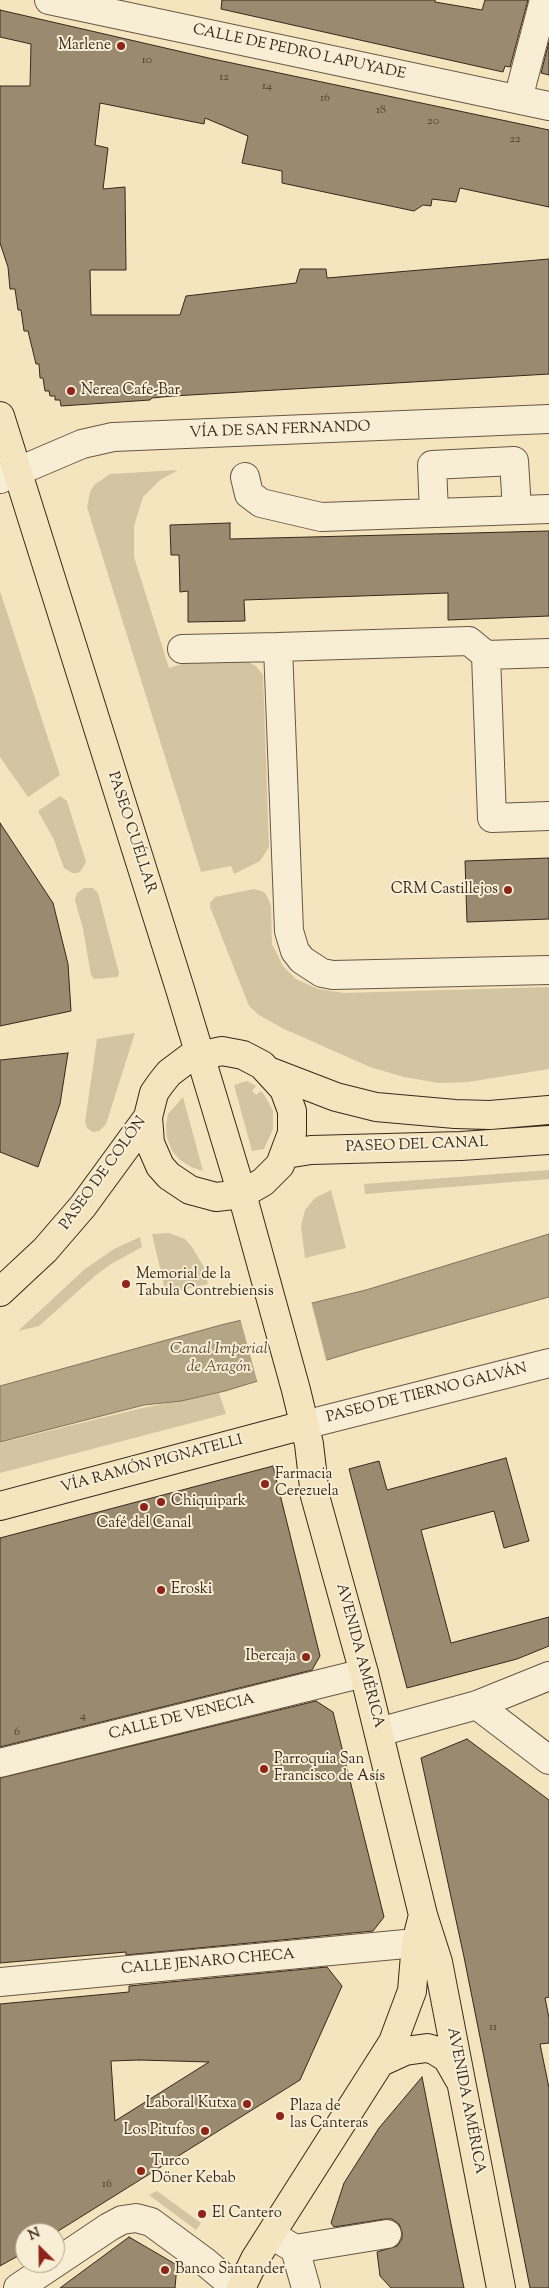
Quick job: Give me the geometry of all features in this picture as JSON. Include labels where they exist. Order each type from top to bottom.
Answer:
[{"type":"main road","name":"PASEO CUÉLLAR","points":[[0,416],[9,476],[200,1054],[269,1289]]},
{"type":"main road","name":"PASEO DEL CANAL","points":[[148,1117],[150,1142],[160,1166],[169,1176],[190,1190],[216,1197],[242,1194],[253,1189],[272,1175],[286,1154],[292,1133],[292,1111],[284,1089],[271,1072],[243,1055],[222,1051],[200,1054]]},
{"type":"main road","name":"PASEO DE COLÓN","points":[[0,1292],[64,1230],[97,1188],[148,1117],[154,1093],[169,1073],[189,1058],[200,1054]]},
{"type":"main road","name":"PASEO DEL CANAL","points":[[271,1072],[336,1097],[376,1107],[490,1115],[549,1110]]},
{"type":"main road","name":"PASEO DEL CANAL","points":[[286,1154],[311,1150],[461,1146],[549,1140]]},
{"type":"main road","name":"AVENIDA AMÉRICA","points":[[269,1289],[304,1425],[315,1496],[364,1673],[423,1915],[438,1962],[501,2288]]},
{"type":"main road","name":"VÍA RAMÓN PIGNATELLI","points":[[0,1506],[304,1425]]},
{"type":"main road","name":"AVENIDA AMÉRICA","points":[[416,1943],[423,1915]]},
{"type":"main road","points":[[241,2288],[249,2270],[270,2235],[383,2061],[396,2036],[410,1998],[414,1977],[416,1943]]},
{"type":"main road","points":[[383,2061],[412,2049],[434,2050],[446,2058],[461,2085]]},
{"type":"street","name":"CALLE DE PEDRO LAPUYADE","points":[[49,0],[146,10],[549,106]]},
{"type":"street","points":[[518,99],[544,0]]},
{"type":"street","name":"VÍA DE SAN FERNANDO","points":[[9,476],[82,444],[113,437],[549,419]]},
{"type":"street","points":[[434,513],[432,465],[514,461],[517,510]]},
{"type":"street","points":[[245,478],[249,494],[261,503],[321,517],[549,509]]},
{"type":"street","points":[[182,649],[469,641],[486,655],[549,653]]},
{"type":"street","points":[[278,647],[289,931],[295,951],[302,960],[322,973],[333,975],[549,970]]},
{"type":"street","points":[[486,655],[492,818],[549,816]]},
{"type":"street","name":"PASEO DE TIERNO GALVÁN","points":[[304,1425],[549,1363]]},
{"type":"street","name":"CALLE DE VENECIA","points":[[0,1763],[364,1673]]},
{"type":"street","points":[[379,1732],[477,1705],[549,1676]]},
{"type":"street","points":[[477,1705],[549,1760]]},
{"type":"street","name":"CALLE JENARO CHECA","points":[[0,1982],[416,1943]]},
{"type":"street","points":[[18,2288],[109,2227],[122,2220],[136,2218],[150,2222],[209,2264],[236,2288]]},
{"type":"street","points":[[270,2235],[295,2249],[387,2234]]},
{"type":"street","points":[[295,2249],[306,2288]]},
{"type":"shaded area","points":[[178,470],[160,480],[143,497],[134,526],[134,557],[169,668],[182,664],[244,660],[256,666],[263,675],[269,847],[260,861],[234,874],[231,866],[201,872],[87,507],[90,492],[94,485],[110,474]]},
{"type":"shaded area","points":[[0,591],[60,775],[28,797],[0,757]]},
{"type":"shaded area","points":[[60,796],[67,801],[86,862],[81,871],[77,873],[72,873],[64,868],[54,840],[38,811]]},
{"type":"shaded area","points":[[84,888],[93,888],[98,893],[119,973],[118,977],[94,979],[91,975],[83,929],[75,900],[77,893]]},
{"type":"shaded area","points":[[254,889],[264,892],[268,898],[271,906],[272,944],[283,966],[296,979],[318,989],[344,993],[549,987],[549,1069],[468,1082],[439,1083],[404,1077],[370,1067],[282,1028],[259,1015],[249,1006],[210,907],[210,903],[215,897]]},
{"type":"shaded area","points":[[135,1033],[106,1124],[99,1131],[93,1132],[87,1128],[85,1122],[97,1039]]},
{"type":"shaded area","points":[[247,1081],[256,1086],[252,1091],[256,1095],[261,1091],[273,1111],[273,1129],[264,1149],[252,1151],[234,1085]]},
{"type":"shaded area","points":[[183,1097],[203,1171],[191,1167],[180,1160],[172,1151],[167,1138],[166,1125],[168,1114]]},
{"type":"shaded area","points":[[549,1170],[549,1179],[365,1194],[364,1184]]},
{"type":"shaded area","points":[[331,1190],[346,1248],[305,1258],[301,1226],[305,1210],[315,1198]]},
{"type":"shaded area","points":[[169,1233],[185,1239],[192,1247],[204,1267],[208,1284],[166,1294],[152,1234]]},
{"type":"shaded area","points":[[140,1237],[142,1247],[111,1264],[96,1275],[39,1326],[18,1331],[85,1269],[114,1249]]},
{"type":"shaded area","points":[[219,1393],[226,1414],[0,1473],[0,1443],[142,1408]]},
{"type":"shaded area","points":[[157,2191],[201,2223],[196,2230],[149,2195]]},
{"type":"water","name":"Canal Imperial de Aragón","points":[[549,1234],[549,1297],[363,1349],[225,1391],[181,1401],[144,1405],[0,1442],[0,1386],[221,1325],[366,1290]]},
{"type":"pier","points":[[311,1301],[327,1363],[258,1384],[240,1318]]},
{"type":"building","points":[[222,0],[435,0],[435,2],[482,10],[485,0],[528,0],[510,67],[505,66],[503,72],[221,9]]},
{"type":"building","points":[[0,10],[213,59],[549,130],[549,207],[460,188],[456,202],[432,199],[431,206],[423,205],[414,211],[282,183],[282,171],[242,163],[248,136],[205,118],[204,124],[100,103],[95,145],[108,148],[103,189],[125,187],[126,270],[90,270],[91,315],[180,315],[186,296],[296,283],[300,269],[326,269],[327,278],[549,259],[549,374],[173,396],[152,398],[150,400],[61,406],[60,400],[55,400],[55,396],[50,396],[49,391],[45,391],[43,378],[40,378],[39,364],[36,364],[28,331],[24,331],[15,289],[10,289],[8,267],[0,243],[0,86],[30,86],[31,44],[0,37]]},
{"type":"building","points":[[549,42],[549,75],[541,73]]},
{"type":"building","points":[[230,523],[230,539],[549,531],[549,616],[448,620],[448,593],[244,600],[245,621],[188,622],[188,591],[180,592],[179,555],[171,555],[170,525]]},
{"type":"building","points":[[0,823],[53,903],[68,964],[71,1011],[0,1026]]},
{"type":"building","name":"CRM Castillejos","points":[[549,858],[549,919],[467,922],[465,861]]},
{"type":"building","points":[[68,1053],[60,1104],[38,1167],[0,1152],[0,1060]]},
{"type":"building","points":[[506,1458],[529,1541],[504,1548],[494,1511],[421,1530],[451,1643],[549,1617],[549,1646],[517,1659],[407,1688],[349,1469],[379,1461],[387,1490]]},
{"type":"building","points":[[273,1466],[320,1656],[312,1670],[0,1747],[0,1538]]},
{"type":"building","points":[[316,1701],[333,1712],[384,1917],[373,1931],[126,1955],[126,1952],[0,1963],[0,1778]]},
{"type":"building","points":[[467,1739],[549,1800],[549,1997],[545,1998],[549,2018],[549,2043],[540,2044],[549,2088],[549,2288],[530,2288],[464,1957],[421,1758]]},
{"type":"building","points":[[327,1967],[342,1986],[300,2080],[65,2227],[65,2223],[15,2223],[15,2258],[0,2266],[0,2004],[129,1992],[129,1986]],"holes":[[[111,2061],[209,2062],[115,2121]]]},
{"type":"building","points":[[422,2077],[464,2288],[391,2288],[380,2276],[377,2252],[397,2246],[402,2239],[399,2224],[392,2219],[334,2227],[331,2223],[344,2183],[379,2128]]},
{"type":"building","points":[[129,2237],[177,2265],[175,2288],[60,2288]]},
{"type":"place","name":"Marlene","points":[[121,46]]},
{"type":"place","name":"Nerea Cafe-Bar","points":[[71,391]]},
{"type":"place","name":"CRM Castillejos","points":[[508,890]]},
{"type":"place","name":"Memorial de la Tabula Contrebiensis","points":[[126,1284]]},
{"type":"place","name":"Farmacia Cerezuela","points":[[265,1484]]},
{"type":"place","name":"Chiquipark","points":[[161,1502]]},
{"type":"place","name":"Café del Canal","points":[[144,1507]]},
{"type":"place","name":"Eroski","points":[[161,1590]]},
{"type":"place","name":"Ibercaja","points":[[306,1657]]},
{"type":"place","name":"Parroquia San Francisco de Asís","points":[[264,1769]]},
{"type":"place","name":"Laboral Kutxa","points":[[247,2104]]},
{"type":"place","name":"Plaza de las Canteras","points":[[280,2116]]},
{"type":"place","name":"Los Pitufos","points":[[205,2131]]},
{"type":"place","name":"Turco Döner Kebab","points":[[141,2171]]},
{"type":"place","name":"El Cantero","points":[[202,2214]]},
{"type":"place","name":"Banco Santander","points":[[165,2270]]}]
